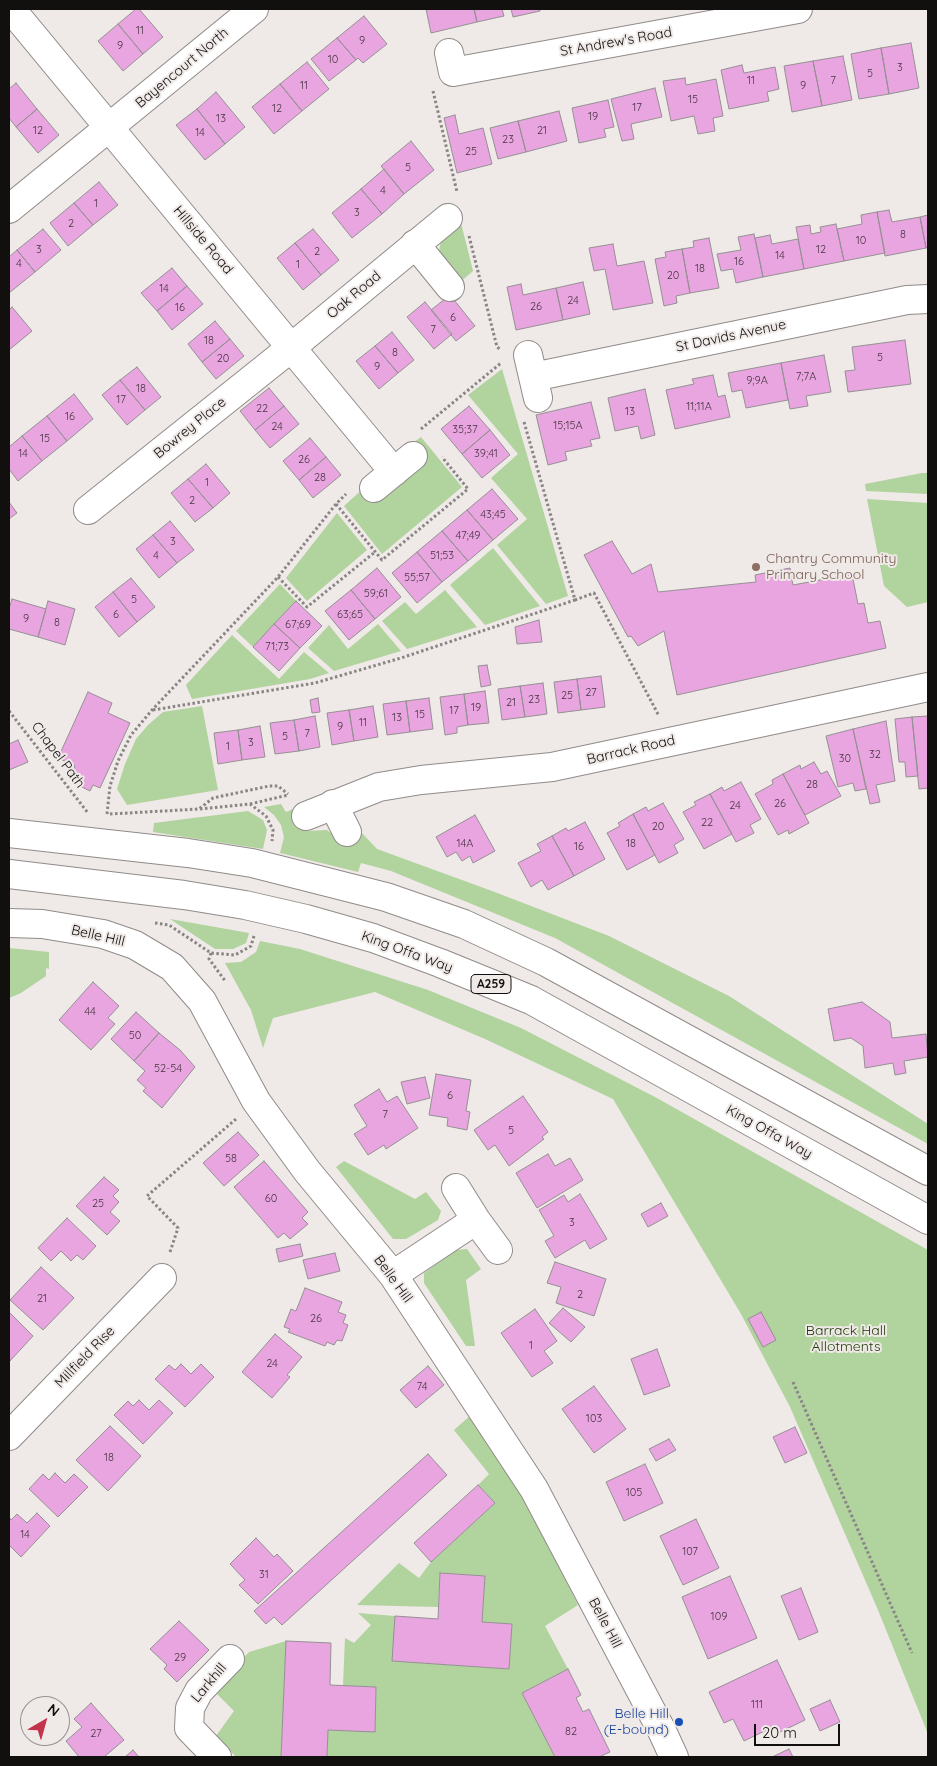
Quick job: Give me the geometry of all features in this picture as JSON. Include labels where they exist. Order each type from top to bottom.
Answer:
[{"type":"main road","name":"Hillside Road","points":[[10,9],[292,347],[409,461]]},
{"type":"main road","name":"Bayencourt North","points":[[9,209],[254,9]]},
{"type":"main road","name":"St Andrew's Road","points":[[449,53],[453,72],[798,9]]},
{"type":"main road","name":"Oak Road","points":[[292,347],[448,218]]},
{"type":"main road","points":[[416,244],[450,286]]},
{"type":"main road","name":"St Davids Avenue","points":[[531,388],[907,300],[928,299]]},
{"type":"main road","name":"Bowrey Place","points":[[88,510],[292,347]]},
{"type":"main road","name":"Barrack Road","points":[[306,816],[379,787],[421,780],[552,767],[928,687]]},
{"type":"main road","points":[[333,804],[347,832]]},
{"type":"main road","points":[[9,833],[188,853],[252,863],[386,897],[464,924],[546,962],[928,1171]]},
{"type":"main road","name":"King Offa Way","points":[[9,874],[184,895],[245,905],[306,919],[381,941],[531,1000],[928,1220]]},
{"type":"main road","name":"Belle Hill","points":[[9,924],[42,924],[103,934],[135,945],[172,967],[202,1001],[256,1101],[307,1171],[393,1275],[534,1489],[658,1722],[674,1757]]},
{"type":"main road","points":[[456,1188],[498,1250]]},
{"type":"main road","points":[[393,1275],[476,1220]]},
{"type":"main road","name":"Millfield Rise","points":[[9,1436],[162,1278]]},
{"type":"main road","name":"Larkhill","points":[[217,1757],[189,1728],[190,1708],[199,1692],[230,1659]]},
{"type":"path","points":[[336,504],[382,560],[468,489],[409,461],[419,430],[500,366],[502,360]]},
{"type":"path","points":[[531,388],[575,600]]},
{"type":"path","points":[[107,814],[110,786],[118,761],[131,735],[152,710],[278,577],[336,504],[348,493]]},
{"type":"path","points":[[278,577],[307,607],[375,552]]},
{"type":"path","points":[[152,710],[315,683],[401,658],[594,593],[672,740]]},
{"type":"path","name":"Chapel Path","points":[[9,710],[88,814],[80,818]]},
{"type":"path","points":[[199,809],[213,798],[269,786],[278,786],[288,794],[306,816]]},
{"type":"path","points":[[98,814],[222,808],[250,804],[288,794]]},
{"type":"path","points":[[250,804],[266,816],[273,830],[272,842]]},
{"type":"path","points":[[153,922],[169,925],[212,953],[235,955],[251,946],[254,936]]},
{"type":"path","points":[[209,959],[212,953]]},
{"type":"path","points":[[162,1278],[178,1228],[147,1196],[256,1101]]},
{"type":"path","points":[[793,1382],[912,1653]]},
{"type":"green space","points":[[461,223],[473,271],[459,283],[442,261],[439,251],[441,241]]},
{"type":"green space","points":[[502,369],[568,596],[546,604],[497,545],[527,519],[491,478],[518,454],[468,395]]},
{"type":"green space","points":[[421,437],[462,487],[382,554],[344,506],[365,487],[376,501],[427,460],[413,443]]},
{"type":"green space","points":[[928,473],[928,494],[866,491],[865,484]]},
{"type":"green space","points":[[867,499],[928,503],[928,602],[907,607],[884,586]]},
{"type":"green space","points":[[337,513],[367,550],[307,601],[286,578]]},
{"type":"green space","points":[[493,548],[540,606],[485,625],[450,585]]},
{"type":"green space","points":[[280,584],[296,601],[253,647],[236,631]]},
{"type":"green space","points":[[445,590],[477,627],[407,649],[382,621],[405,602],[416,614]]},
{"type":"green space","points":[[378,624],[401,651],[334,671],[308,648],[329,625],[348,649]]},
{"type":"green space","points":[[232,635],[279,679],[304,652],[329,673],[310,679],[192,699],[186,685]]},
{"type":"green space","points":[[202,706],[218,790],[127,805],[117,789],[136,739],[163,712]]},
{"type":"green space","points":[[281,804],[286,812],[293,809],[307,831],[327,830],[341,841],[361,832],[377,849],[609,936],[729,996],[928,1124],[928,1144],[555,938],[391,871],[361,863],[358,872],[280,853],[284,837],[281,825],[274,815],[264,807]]},
{"type":"green space","points":[[248,811],[263,820],[267,830],[263,849],[153,832],[154,823]]},
{"type":"green space","points":[[170,919],[249,933],[246,943],[233,949],[215,949]]},
{"type":"green space","name":"Barrack Hall Allotments","points":[[260,941],[300,949],[428,990],[521,1028],[655,1097],[928,1250],[928,1734],[878,1610],[790,1407],[741,1314],[613,1099],[485,1039],[375,992],[273,1018],[263,1048],[251,1010],[225,963],[241,962],[256,952]]},
{"type":"green space","points":[[9,948],[49,952],[49,969],[46,968],[46,976],[21,993],[9,998]]},
{"type":"green space","points":[[344,1161],[415,1199],[426,1192],[441,1211],[438,1220],[406,1239],[393,1239],[336,1167]]},
{"type":"green space","points":[[467,1249],[481,1269],[466,1280],[475,1346],[466,1346],[424,1283],[424,1273],[456,1250]]},
{"type":"green space","points":[[471,1415],[529,1507],[578,1605],[545,1626],[568,1669],[522,1693],[555,1757],[327,1757],[328,1730],[375,1731],[376,1687],[343,1686],[345,1638],[354,1643],[371,1625],[358,1613],[395,1616],[393,1661],[509,1669],[512,1624],[482,1622],[485,1576],[440,1573],[438,1607],[357,1605],[399,1563],[419,1578],[431,1562],[495,1503],[478,1485],[489,1474],[454,1430]]},
{"type":"green space","points":[[286,1641],[281,1757],[236,1757],[216,1736],[234,1711],[213,1690],[249,1652]]},
{"type":"building","points":[[136,9],[139,9],[163,37],[143,54],[118,24]]},
{"type":"building","points":[[426,9],[474,9],[477,22],[431,33]]},
{"type":"building","points":[[474,9],[502,9],[504,16],[477,22]]},
{"type":"building","points":[[511,9],[540,9],[540,11],[513,17]]},
{"type":"building","points":[[364,16],[387,44],[363,63],[358,58],[356,60],[337,38]]},
{"type":"building","points":[[118,24],[143,54],[123,71],[98,41]]},
{"type":"building","points":[[337,38],[356,60],[329,81],[311,59]]},
{"type":"building","points":[[911,43],[919,88],[889,94],[881,48]]},
{"type":"building","points":[[881,48],[889,94],[859,99],[851,54]]},
{"type":"building","points":[[843,56],[852,100],[822,106],[813,61]]},
{"type":"building","points":[[813,61],[822,106],[792,112],[784,66]]},
{"type":"building","points":[[307,62],[329,89],[302,111],[280,84]]},
{"type":"building","points":[[742,65],[744,73],[775,67],[779,89],[767,92],[769,101],[729,109],[721,70]]},
{"type":"building","points":[[685,78],[686,85],[716,79],[723,116],[713,118],[715,131],[698,134],[694,116],[671,121],[663,81]]},
{"type":"building","points":[[16,83],[37,109],[16,127],[9,118],[9,89]]},
{"type":"building","points":[[280,84],[302,111],[274,134],[252,107]]},
{"type":"building","points":[[655,88],[662,117],[631,124],[634,139],[622,141],[611,99]]},
{"type":"building","points":[[216,92],[245,127],[225,144],[197,109]]},
{"type":"building","points":[[608,100],[614,127],[604,129],[606,137],[579,143],[572,108]]},
{"type":"building","points":[[37,109],[59,135],[38,153],[16,127]]},
{"type":"building","points":[[197,109],[225,144],[205,160],[176,125]]},
{"type":"building","points":[[559,111],[567,141],[526,152],[518,121]]},
{"type":"building","points":[[455,115],[459,134],[483,128],[492,164],[457,173],[444,118]]},
{"type":"building","points":[[518,121],[526,152],[498,159],[490,128]]},
{"type":"building","points":[[411,141],[434,170],[404,194],[381,166]]},
{"type":"building","points":[[384,169],[404,194],[382,214],[361,189]]},
{"type":"building","points":[[99,182],[118,205],[93,225],[74,203]]},
{"type":"building","points":[[361,189],[382,214],[352,238],[332,213]]},
{"type":"building","points":[[74,203],[93,225],[68,246],[50,223]]},
{"type":"building","points":[[889,210],[892,222],[920,217],[926,248],[885,256],[877,212]]},
{"type":"building","points":[[877,212],[885,253],[844,261],[837,229],[862,224],[861,215]]},
{"type":"building","points":[[928,215],[928,248],[926,248],[920,217]]},
{"type":"building","points":[[836,224],[844,261],[804,269],[796,227],[810,225],[811,234],[821,232],[820,227]]},
{"type":"building","points":[[43,229],[61,250],[35,272],[17,250]]},
{"type":"building","points":[[313,229],[339,260],[321,275],[295,243]]},
{"type":"building","points":[[754,234],[763,277],[736,283],[733,269],[721,271],[717,254],[741,250],[738,237]]},
{"type":"building","points":[[770,235],[772,244],[798,239],[804,269],[763,277],[755,238]]},
{"type":"building","points":[[709,238],[719,288],[690,293],[682,249],[694,247],[693,241]]},
{"type":"building","points":[[295,243],[321,275],[303,290],[277,258]]},
{"type":"building","points":[[613,244],[617,266],[644,261],[653,303],[613,310],[605,269],[594,271],[589,248]]},
{"type":"building","points":[[682,249],[690,293],[676,296],[677,303],[664,306],[655,259],[666,257],[665,252]]},
{"type":"building","points":[[17,250],[35,272],[9,293],[9,257]]},
{"type":"building","points":[[172,268],[187,286],[157,311],[141,293]]},
{"type":"building","points":[[583,282],[590,314],[563,320],[556,288]]},
{"type":"building","points":[[521,284],[523,295],[556,288],[563,320],[516,330],[507,287]]},
{"type":"building","points":[[187,286],[203,304],[172,330],[157,311]]},
{"type":"building","points":[[450,295],[475,326],[456,341],[431,310]]},
{"type":"building","points":[[425,302],[452,334],[434,349],[407,317]]},
{"type":"building","points":[[12,307],[32,331],[9,350],[9,310]]},
{"type":"building","points":[[215,321],[230,339],[202,362],[188,344]]},
{"type":"building","points":[[392,332],[414,360],[398,373],[375,346]]},
{"type":"building","points":[[230,339],[244,356],[216,379],[202,362]]},
{"type":"building","points":[[905,340],[911,384],[848,392],[845,371],[855,370],[852,347]]},
{"type":"building","points":[[375,346],[398,373],[379,389],[356,361]]},
{"type":"building","points":[[824,355],[831,392],[806,396],[808,406],[790,409],[781,363]]},
{"type":"building","points":[[781,363],[788,400],[746,408],[742,390],[732,392],[728,373]]},
{"type":"building","points":[[137,367],[161,397],[145,410],[120,380]]},
{"type":"building","points":[[713,375],[718,397],[725,395],[730,417],[675,429],[666,390],[694,384],[692,379]]},
{"type":"building","points":[[120,380],[145,410],[127,425],[102,395]]},
{"type":"building","points":[[269,388],[284,406],[255,430],[240,411]]},
{"type":"building","points":[[645,389],[655,435],[641,439],[638,426],[615,431],[608,398]]},
{"type":"building","points":[[74,394],[93,419],[67,441],[47,416]]},
{"type":"building","points":[[591,402],[600,438],[590,440],[592,446],[565,452],[567,460],[548,465],[536,415]]},
{"type":"building","points":[[284,406],[299,424],[270,448],[255,430]]},
{"type":"building","points":[[469,406],[490,430],[462,454],[441,429]]},
{"type":"building","points":[[47,416],[67,441],[42,461],[22,436]]},
{"type":"building","points":[[490,430],[510,455],[482,478],[462,454]]},
{"type":"building","points":[[22,436],[42,461],[18,481],[9,469],[9,447]]},
{"type":"building","points":[[310,438],[326,457],[299,480],[283,461]]},
{"type":"building","points":[[326,457],[341,475],[313,498],[299,480]]},
{"type":"building","points":[[206,464],[230,493],[213,508],[188,479]]},
{"type":"building","points":[[188,479],[213,508],[195,522],[171,493]]},
{"type":"building","points":[[492,489],[518,519],[493,540],[467,510]]},
{"type":"building","points":[[9,502],[17,513],[9,519]]},
{"type":"building","points":[[467,510],[493,540],[468,561],[442,531]]},
{"type":"building","points":[[170,521],[194,550],[177,563],[153,535]]},
{"type":"building","points":[[442,531],[468,561],[442,582],[417,552]]},
{"type":"building","points":[[153,535],[177,563],[159,578],[136,549]]},
{"type":"building","points":[[612,541],[632,574],[651,564],[658,592],[756,582],[755,575],[790,568],[793,585],[852,574],[858,604],[864,603],[868,623],[880,621],[886,648],[677,695],[664,631],[638,646],[631,636],[628,637],[584,555]]},
{"type":"building","points":[[417,552],[442,582],[417,603],[392,573]]},
{"type":"building","points":[[377,568],[401,597],[375,619],[351,590]]},
{"type":"building","points":[[131,578],[155,607],[137,622],[113,592]]},
{"type":"building","points":[[351,590],[375,619],[349,640],[325,611]]},
{"type":"building","points":[[113,592],[137,622],[119,637],[95,607]]},
{"type":"building","points":[[12,599],[46,609],[38,637],[9,629],[9,609]]},
{"type":"building","points":[[48,601],[75,609],[65,645],[38,637]]},
{"type":"building","points":[[296,601],[322,626],[300,648],[274,624]]},
{"type":"building","points":[[539,620],[542,642],[517,644],[515,627]]},
{"type":"building","points":[[274,624],[300,648],[279,671],[253,647]]},
{"type":"building","points":[[487,665],[491,685],[481,687],[478,666]]},
{"type":"building","points":[[601,676],[605,707],[581,710],[577,679]]},
{"type":"building","points":[[577,679],[581,710],[558,713],[554,682]]},
{"type":"building","points":[[543,683],[547,714],[525,717],[520,686]]},
{"type":"building","points":[[520,686],[525,717],[502,720],[498,689]]},
{"type":"building","points":[[485,691],[489,723],[468,725],[464,694]]},
{"type":"building","points":[[88,692],[112,703],[108,713],[130,723],[100,788],[93,785],[90,791],[78,785],[81,780],[71,775],[75,766],[58,758]]},
{"type":"building","points":[[464,694],[468,725],[457,727],[457,733],[445,735],[440,697]]},
{"type":"building","points":[[318,698],[320,712],[312,713],[310,700]]},
{"type":"building","points":[[429,698],[433,729],[410,732],[406,701]]},
{"type":"building","points":[[406,701],[410,732],[387,735],[383,704]]},
{"type":"building","points":[[373,706],[378,737],[354,741],[349,710]]},
{"type":"building","points":[[349,710],[354,741],[332,745],[327,713]]},
{"type":"building","points":[[315,716],[320,747],[299,751],[294,720]]},
{"type":"building","points":[[928,716],[928,788],[919,789],[912,717]]},
{"type":"building","points":[[912,717],[918,776],[906,777],[905,762],[899,762],[895,719]]},
{"type":"building","points":[[294,720],[299,751],[275,754],[270,723]]},
{"type":"building","points":[[886,721],[895,781],[876,785],[880,802],[870,804],[853,729]]},
{"type":"building","points":[[260,726],[265,757],[242,760],[238,730]]},
{"type":"building","points":[[853,729],[866,789],[855,791],[853,783],[838,787],[826,736]]},
{"type":"building","points":[[238,730],[242,760],[218,764],[214,733]]},
{"type":"building","points":[[18,740],[28,762],[9,770],[9,744]]},
{"type":"building","points":[[814,762],[821,774],[827,771],[841,796],[805,815],[783,774],[800,765],[801,769]]},
{"type":"building","points":[[783,774],[809,823],[789,834],[788,830],[778,835],[755,794],[773,784],[772,780]]},
{"type":"building","points":[[741,782],[761,819],[750,825],[754,833],[736,842],[710,794],[722,787],[724,791]]},
{"type":"building","points":[[710,794],[732,834],[704,849],[683,812],[696,805],[694,802]]},
{"type":"building","points":[[663,803],[684,839],[674,845],[678,853],[659,863],[633,814],[646,807],[648,811]]},
{"type":"building","points":[[633,814],[655,855],[627,870],[607,833],[620,826],[618,823]]},
{"type":"building","points":[[475,815],[495,851],[473,863],[470,856],[462,861],[456,852],[447,857],[436,837]]},
{"type":"building","points":[[585,822],[605,859],[574,876],[552,836],[566,828],[568,831]]},
{"type":"building","points":[[552,836],[574,876],[548,890],[542,880],[531,887],[518,863],[541,851],[537,844]]},
{"type":"building","points":[[93,982],[119,1006],[108,1018],[115,1024],[91,1050],[59,1020]]},
{"type":"building","points":[[862,1002],[890,1022],[892,1038],[926,1034],[928,1057],[904,1061],[906,1073],[895,1075],[893,1063],[865,1068],[863,1046],[851,1038],[834,1041],[828,1009]]},
{"type":"building","points":[[136,1012],[159,1033],[134,1061],[111,1039]]},
{"type":"building","points":[[159,1033],[180,1050],[195,1067],[162,1108],[143,1091],[146,1088],[137,1080],[145,1071],[134,1061]]},
{"type":"building","points":[[436,1074],[471,1080],[466,1111],[470,1112],[467,1130],[447,1126],[448,1118],[429,1115]]},
{"type":"building","points":[[425,1077],[430,1098],[407,1104],[401,1082]]},
{"type":"building","points":[[379,1089],[387,1102],[397,1096],[418,1128],[386,1149],[384,1145],[368,1155],[354,1134],[367,1126],[354,1105]]},
{"type":"building","points":[[523,1096],[548,1132],[542,1137],[544,1139],[509,1166],[495,1145],[488,1150],[474,1130]]},
{"type":"building","points":[[238,1132],[259,1155],[224,1186],[203,1163]]},
{"type":"building","points":[[548,1154],[555,1166],[570,1158],[583,1180],[537,1208],[516,1173]]},
{"type":"building","points":[[264,1161],[308,1212],[302,1218],[308,1224],[290,1239],[284,1233],[278,1238],[234,1187]]},
{"type":"building","points":[[104,1177],[119,1190],[113,1196],[119,1202],[110,1212],[120,1221],[107,1235],[76,1206]]},
{"type":"building","points":[[580,1194],[607,1239],[590,1249],[585,1240],[555,1258],[545,1241],[554,1236],[539,1210],[564,1195],[568,1202]]},
{"type":"building","points":[[661,1203],[668,1216],[648,1227],[641,1214]]},
{"type":"building","points":[[67,1218],[96,1246],[83,1260],[77,1255],[71,1261],[61,1251],[51,1261],[38,1248]]},
{"type":"building","points":[[300,1244],[303,1256],[279,1262],[276,1249]]},
{"type":"building","points":[[335,1253],[340,1271],[308,1279],[303,1260]]},
{"type":"building","points":[[555,1262],[606,1279],[594,1316],[556,1303],[561,1287],[547,1283]]},
{"type":"building","points":[[41,1267],[74,1298],[43,1330],[10,1300]]},
{"type":"building","points":[[305,1288],[342,1302],[338,1312],[346,1315],[343,1323],[348,1325],[342,1341],[337,1340],[334,1345],[327,1342],[325,1346],[288,1332],[290,1329],[284,1327],[291,1309],[296,1311]]},
{"type":"building","points":[[563,1308],[585,1327],[571,1342],[549,1323]]},
{"type":"building","points":[[535,1309],[557,1341],[544,1351],[553,1363],[532,1377],[501,1333]]},
{"type":"building","points":[[9,1312],[33,1336],[9,1362]]},
{"type":"building","points":[[761,1312],[776,1340],[763,1347],[748,1319]]},
{"type":"building","points":[[275,1334],[302,1357],[287,1375],[290,1377],[272,1398],[242,1372]]},
{"type":"building","points":[[657,1349],[670,1386],[644,1395],[631,1359]]},
{"type":"building","points":[[181,1364],[191,1374],[201,1364],[214,1377],[185,1407],[155,1379],[169,1365],[175,1370]]},
{"type":"building","points":[[428,1366],[444,1385],[416,1408],[400,1390]]},
{"type":"building","points":[[594,1386],[626,1429],[594,1453],[562,1409]]},
{"type":"building","points":[[139,1400],[149,1410],[159,1400],[173,1413],[143,1444],[114,1415],[128,1401],[133,1406]]},
{"type":"building","points":[[110,1426],[141,1456],[108,1491],[76,1460]]},
{"type":"building","points":[[795,1427],[807,1453],[785,1463],[773,1437]]},
{"type":"building","points":[[669,1439],[676,1450],[656,1461],[649,1449]]},
{"type":"building","points":[[428,1454],[447,1475],[282,1625],[274,1617],[266,1624],[254,1611]]},
{"type":"building","points":[[645,1464],[663,1503],[624,1521],[606,1482]]},
{"type":"building","points":[[55,1473],[65,1483],[74,1474],[88,1487],[58,1517],[29,1489],[43,1474],[49,1480]]},
{"type":"building","points":[[478,1485],[495,1503],[431,1562],[414,1543]]},
{"type":"building","points":[[37,1513],[50,1526],[21,1557],[9,1545],[9,1517],[11,1520],[17,1514],[27,1523]]},
{"type":"building","points":[[696,1519],[719,1568],[683,1585],[660,1536]]},
{"type":"building","points":[[256,1538],[274,1557],[277,1554],[293,1571],[258,1604],[239,1585],[245,1580],[230,1564]]},
{"type":"building","points":[[440,1573],[485,1576],[482,1622],[512,1624],[509,1669],[392,1661],[395,1616],[438,1619]]},
{"type":"building","points":[[730,1576],[757,1638],[708,1659],[682,1597]]},
{"type":"building","points":[[801,1588],[818,1632],[799,1640],[781,1596]]},
{"type":"building","points":[[179,1621],[209,1650],[177,1682],[164,1669],[167,1665],[150,1649]]},
{"type":"building","points":[[286,1641],[331,1643],[330,1685],[376,1687],[375,1732],[328,1730],[327,1757],[281,1757]]},
{"type":"building","points":[[777,1660],[805,1720],[778,1733],[775,1726],[744,1741],[733,1719],[724,1723],[709,1692]]},
{"type":"building","points":[[568,1669],[581,1695],[576,1698],[583,1712],[589,1709],[610,1752],[602,1757],[555,1757],[522,1693]]},
{"type":"building","points":[[830,1700],[840,1722],[820,1731],[810,1709]]},
{"type":"building","points":[[91,1703],[124,1740],[104,1757],[79,1757],[70,1746],[70,1738],[82,1727],[74,1719]]},
{"type":"building","points":[[789,1749],[793,1757],[772,1757]]},
{"type":"building","points":[[133,1750],[139,1757],[125,1757]]},
{"type":"place","name":"Chantry Community Primary School","points":[[756,567]]},
{"type":"place","name":"Belle Hill (E-bound)","points":[[679,1722]]}]
